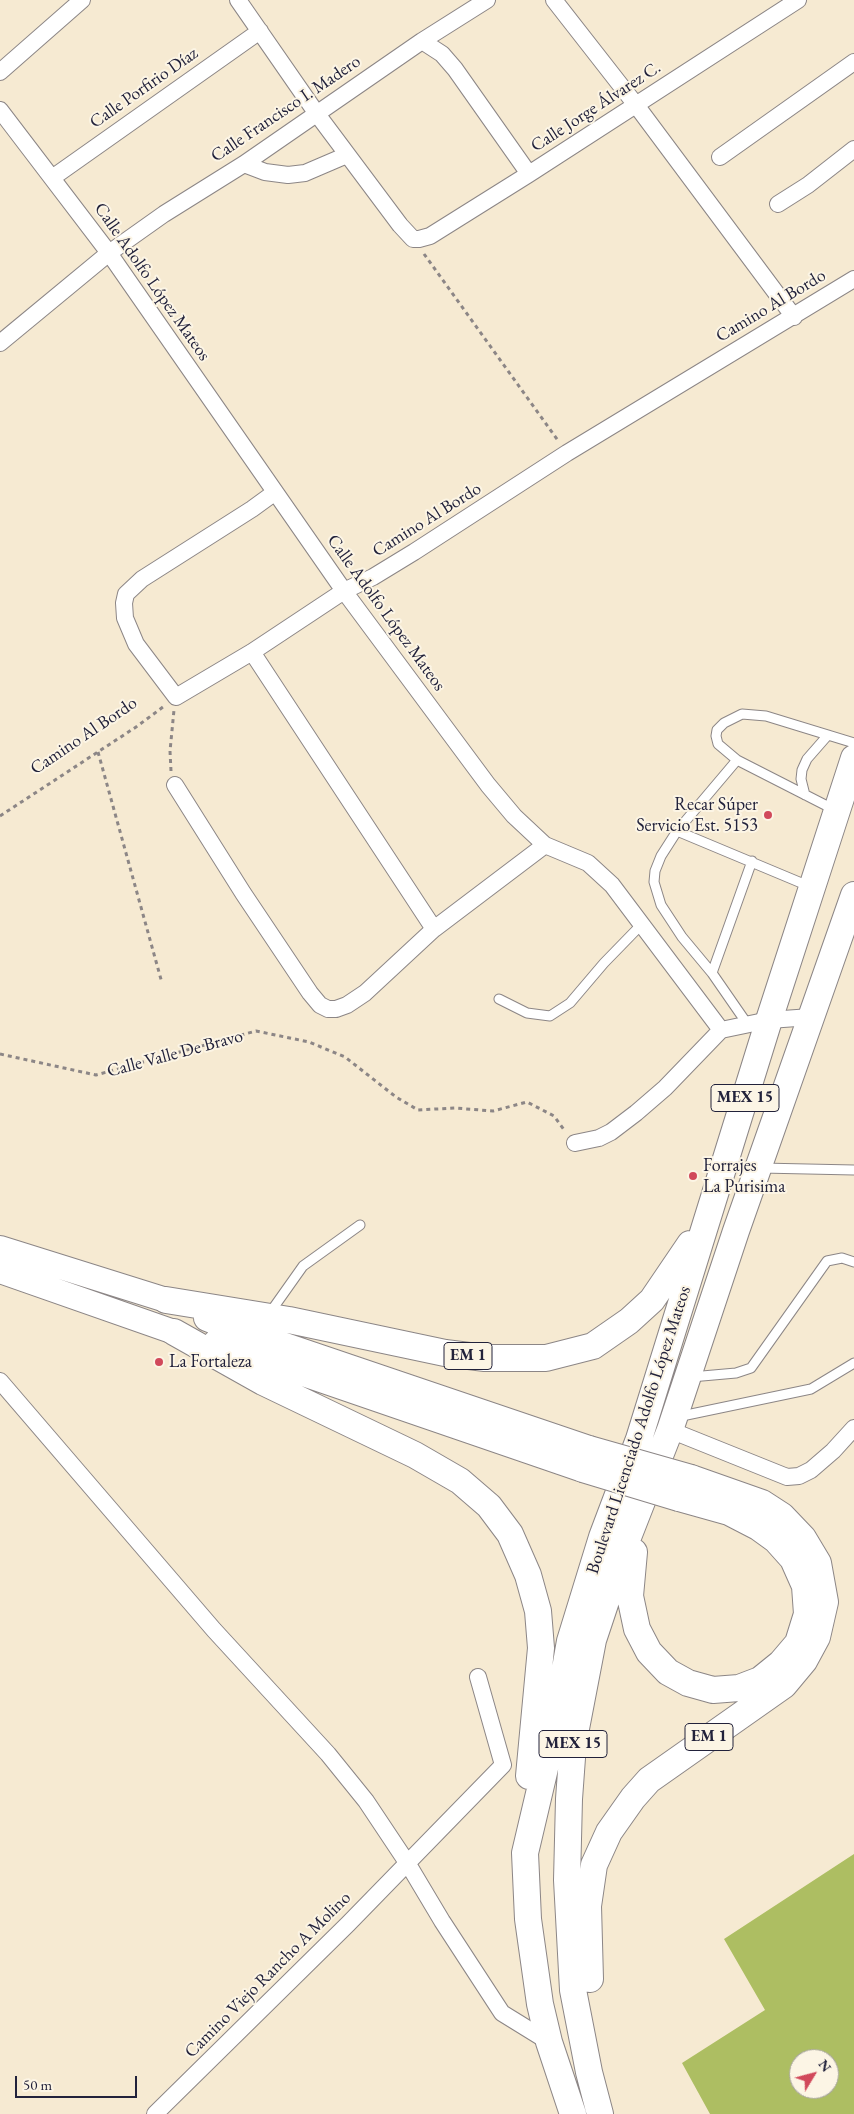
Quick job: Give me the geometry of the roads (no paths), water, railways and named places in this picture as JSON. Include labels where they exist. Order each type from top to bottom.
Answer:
[{"type":"main road","name":"Boulevard Licenciado Adolfo López Mateos","points":[[573,2114],[549,2042],[540,2004],[528,1919],[525,1852],[554,1730],[570,1641],[602,1537],[639,1439],[710,1211],[758,1022],[811,887],[854,758]]},
{"type":"main road","name":"Boulevard Licenciado Adolfo López Mateos","points":[[600,2114],[589,2072],[574,1990],[567,1880],[569,1799],[573,1744],[593,1640],[638,1510],[672,1424],[758,1168],[854,895]]},
{"type":"main road","name":"EM 1","points":[[166,1300],[354,1332],[445,1353],[485,1358],[546,1358],[592,1346],[629,1321],[652,1300],[710,1211]]},
{"type":"main road","name":"EM 1","points":[[0,1248],[166,1300],[232,1328],[586,1459]]},
{"type":"main road","name":"EM 1","points":[[0,1270],[174,1332],[224,1345],[586,1459],[685,1488],[762,1503],[782,1516],[803,1538],[818,1564],[825,1602],[816,1637],[804,1661],[784,1685],[649,1780],[633,1798],[609,1832],[594,1865],[588,1906],[592,2046],[589,2072]]},
{"type":"main road","name":"EM 1","points":[[174,1332],[263,1382],[415,1456],[460,1481],[489,1506],[510,1534],[528,1575],[538,1611],[541,1648],[527,1789],[525,1852]]},
{"type":"main road","name":"EM 1","points":[[638,1510],[630,1596],[637,1629],[649,1652],[668,1672],[688,1683],[713,1690],[739,1688],[760,1680],[781,1663],[798,1643],[807,1614],[805,1586],[793,1559],[776,1540],[758,1527],[685,1488]]},
{"type":"street","points":[[0,72],[82,0]]},
{"type":"street","points":[[238,0],[347,154],[305,172],[288,175],[265,172],[244,164]]},
{"type":"street","name":"Calle Francisco I. Madero","points":[[109,253],[164,214],[244,164],[422,41],[487,0]]},
{"type":"street","points":[[554,0],[636,105],[794,317]]},
{"type":"street","name":"Calle Jorge Álvarez C.","points":[[347,154],[400,225],[414,239],[430,236],[798,0]]},
{"type":"street","name":"Calle Porfirio Díaz","points":[[52,178],[260,31]]},
{"type":"street","points":[[422,41],[442,54],[455,69],[529,174]]},
{"type":"street","points":[[720,157],[854,62]]},
{"type":"street","name":"Calle Adolfo López Mateos","points":[[0,110],[109,253],[274,493],[488,785],[514,816],[545,845],[588,863],[612,885],[721,1030]]},
{"type":"street","points":[[778,204],[808,185],[854,149]]},
{"type":"street","points":[[2,342],[109,253]]},
{"type":"street","name":"Camino Al Bordo","points":[[274,493],[142,579],[126,594],[124,603],[125,618],[136,644],[176,697],[252,652],[344,591],[398,562],[567,453],[854,279]]},
{"type":"street","points":[[252,652],[434,929]]},
{"type":"street","points":[[175,785],[243,893],[320,1005],[328,1008],[336,1009],[347,1005],[365,993],[434,929],[545,845]]},
{"type":"street","points":[[574,1143],[599,1138],[611,1132],[636,1113],[665,1088],[721,1030],[758,1022],[811,1017]]},
{"type":"street","points":[[0,1381],[214,1630],[328,1754],[366,1801],[502,2013],[549,2042]]},
{"type":"street","points":[[672,1424],[787,1477],[799,1476],[811,1470],[833,1451],[854,1428]]},
{"type":"street","name":"Camino Viejo Rancho A Molino","points":[[155,2114],[408,1864],[503,1765],[478,1677]]},
{"type":"lane","points":[[836,811],[737,760],[718,744],[716,736],[724,723],[742,714],[766,716],[854,743]]},
{"type":"lane","points":[[805,795],[801,779],[802,770],[808,759],[828,735]]},
{"type":"lane","points":[[737,760],[677,831],[661,856],[655,871],[654,882],[661,905],[682,937],[712,973],[758,1022]]},
{"type":"lane","points":[[677,831],[811,887]]},
{"type":"lane","points":[[712,973],[752,861]]},
{"type":"lane","points":[[499,999],[527,1013],[550,1016],[570,1003],[641,924]]},
{"type":"lane","points":[[758,1168],[854,1170]]},
{"type":"lane","points":[[267,1316],[303,1266],[360,1225]]},
{"type":"lane","points":[[688,1377],[736,1373],[750,1368],[827,1261],[842,1258],[854,1262]]},
{"type":"lane","points":[[672,1424],[812,1389],[854,1363]]},
{"type":"place","name":"Recar Súper Servicio Est. 5153","points":[[768,815]]},
{"type":"place","name":"Forrajes La Purisima","points":[[693,1176]]},
{"type":"place","name":"La Fortaleza","points":[[159,1362]]}]
